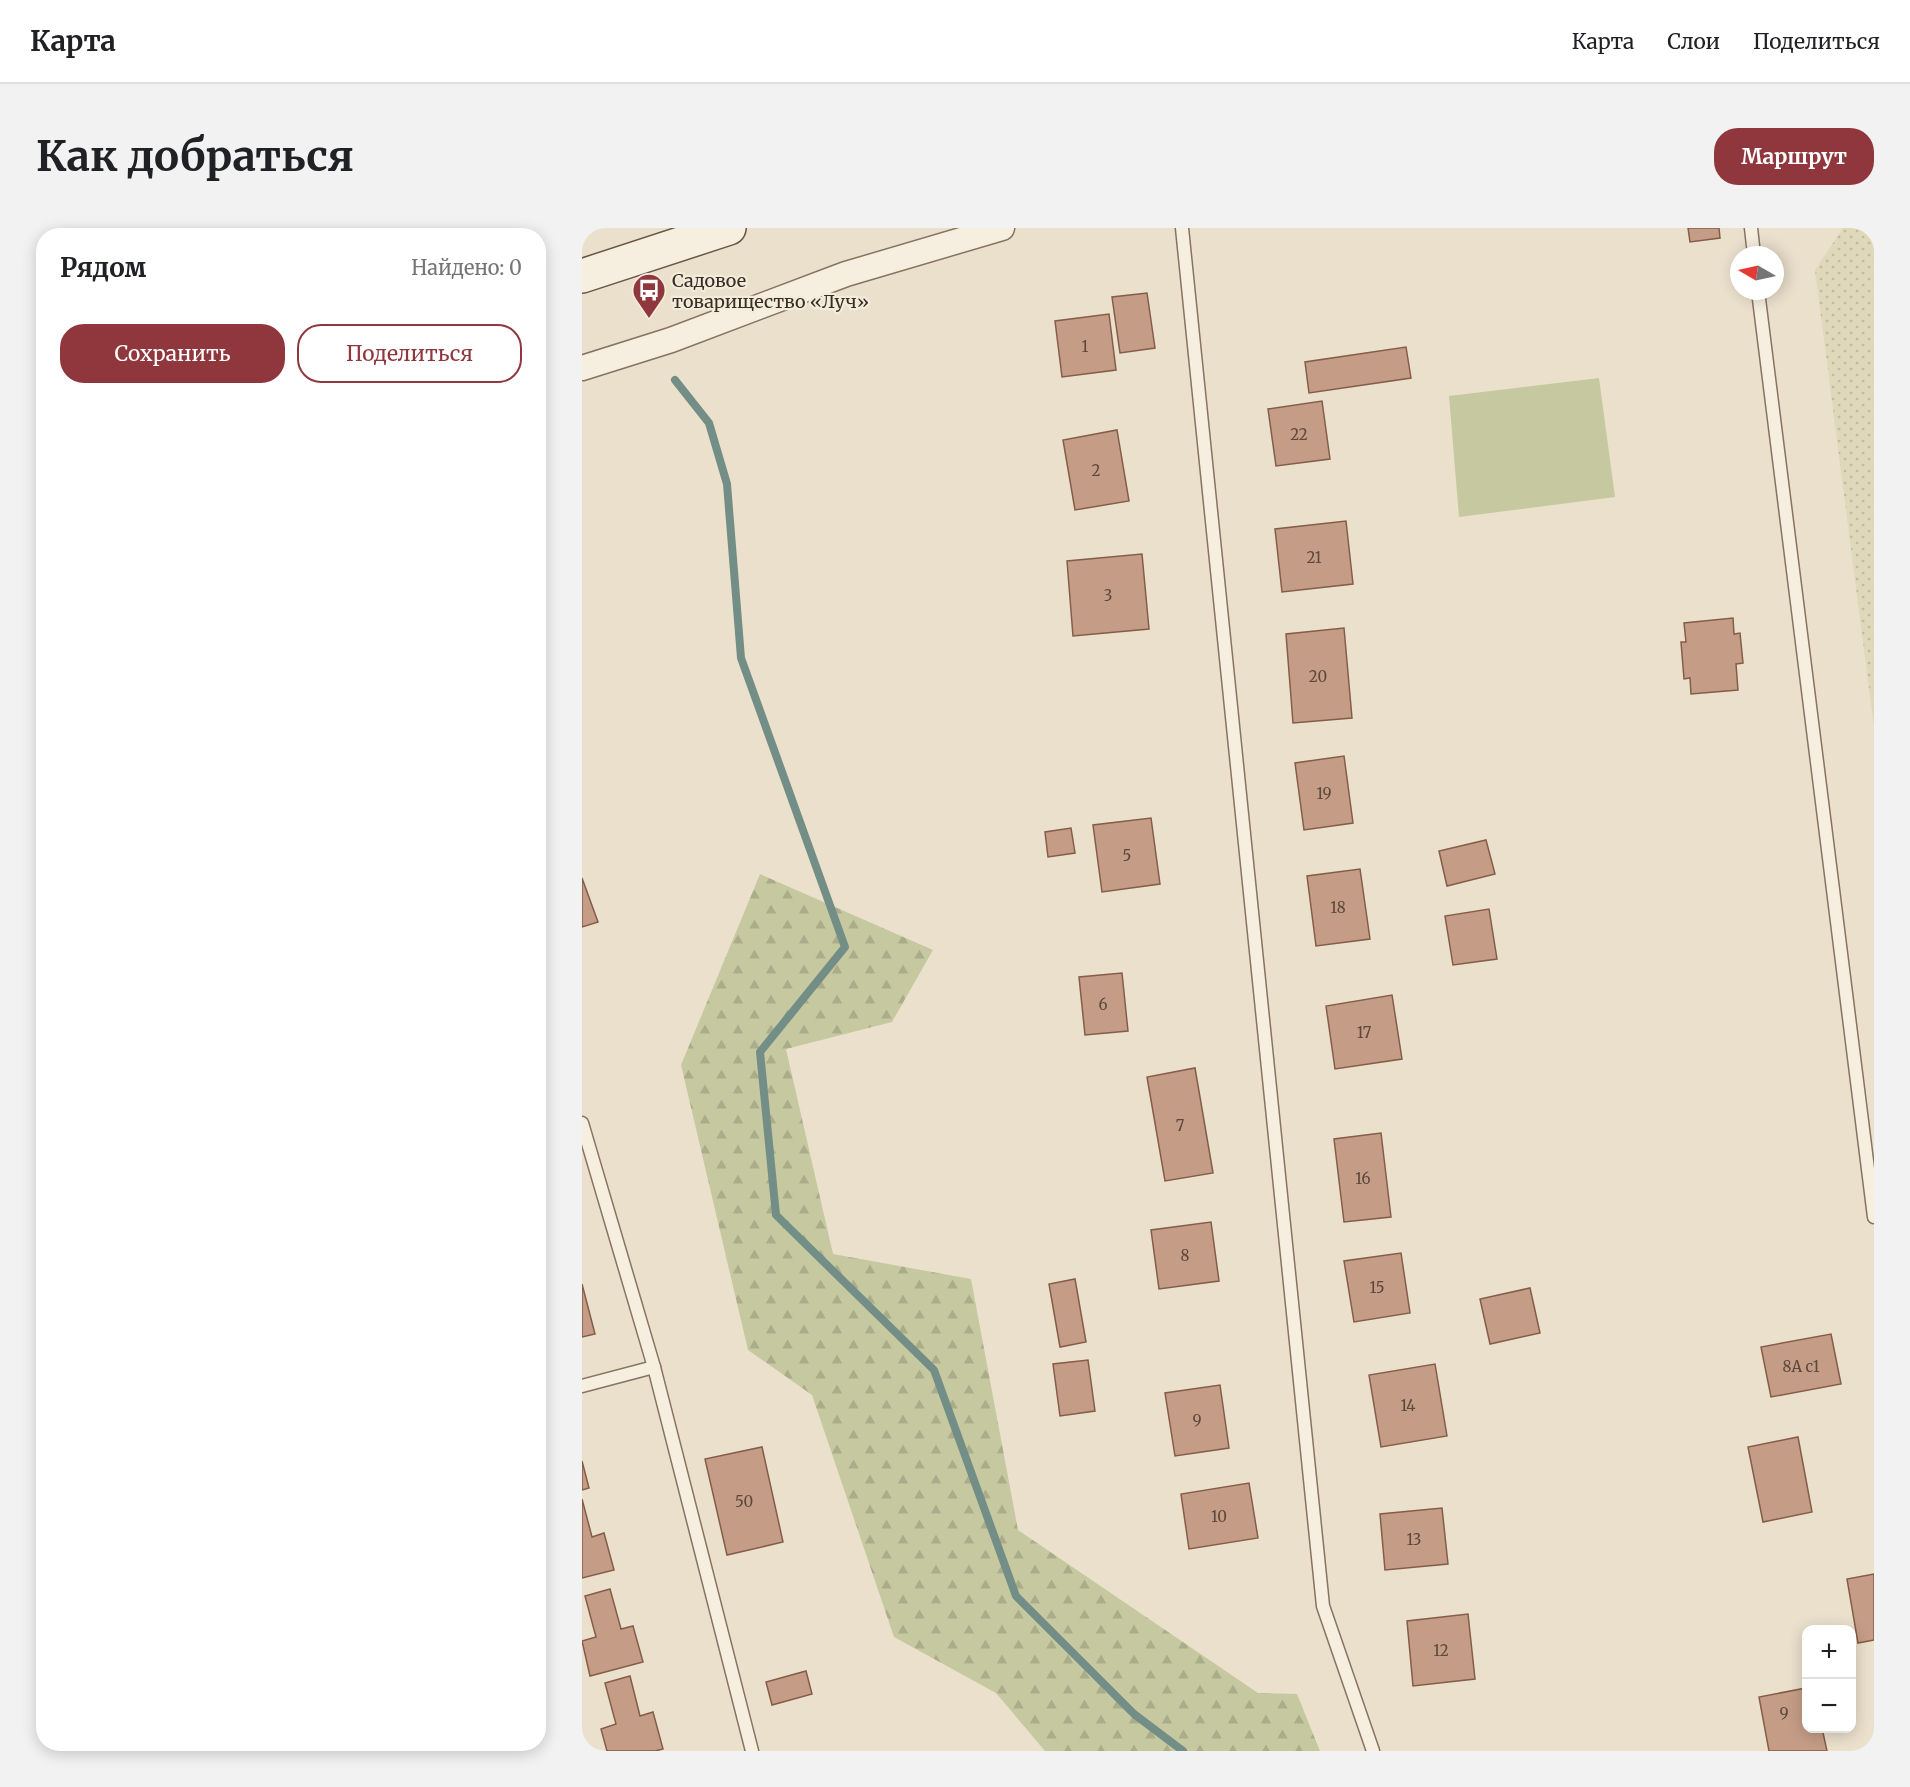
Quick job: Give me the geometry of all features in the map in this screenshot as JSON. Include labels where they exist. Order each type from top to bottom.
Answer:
[{"type":"main road","points":[[582,276],[729,228]]},
{"type":"street","points":[[582,368],[671,340],[846,274],[1002,228]]},
{"type":"lane","points":[[1182,228],[1323,1606],[1373,1751]]},
{"type":"lane","points":[[1750,228],[1753,246]]},
{"type":"lane","points":[[1759,300],[1874,1217]]},
{"type":"lane","points":[[582,1123],[654,1367],[752,1751]]},
{"type":"lane","points":[[582,1386],[654,1367]]},
{"type":"shaded area","points":[[1843,228],[1874,228],[1874,727],[1815,270]]},
{"type":"green space","points":[[1599,378],[1615,497],[1459,517],[1449,396]]},
{"type":"green space","points":[[760,874],[933,950],[892,1022],[786,1049],[833,1254],[971,1279],[1018,1530],[1258,1693],[1297,1694],[1320,1751],[1045,1751],[996,1693],[894,1637],[812,1395],[748,1350],[681,1065]]},
{"type":"building","points":[[1688,228],[1719,228],[1720,238],[1690,242]]},
{"type":"building","points":[[1147,293],[1155,348],[1120,353],[1112,297]]},
{"type":"building","points":[[1109,314],[1116,370],[1062,377],[1055,321]]},
{"type":"building","points":[[1406,347],[1411,378],[1309,393],[1305,362]]},
{"type":"building","points":[[1322,401],[1330,459],[1276,466],[1268,409]]},
{"type":"building","points":[[1117,430],[1129,501],[1075,510],[1063,440]]},
{"type":"building","points":[[1346,521],[1353,584],[1282,592],[1275,529]]},
{"type":"building","points":[[1142,554],[1149,629],[1073,636],[1067,561]]},
{"type":"building","points":[[1733,618],[1734,634],[1740,633],[1743,663],[1736,664],[1738,690],[1691,694],[1690,678],[1684,679],[1681,642],[1686,642],[1684,623]]},
{"type":"building","points":[[1344,628],[1352,718],[1293,723],[1286,634]]},
{"type":"building","points":[[1344,756],[1353,823],[1304,830],[1295,763]]},
{"type":"building","points":[[1151,818],[1160,884],[1102,892],[1093,825]]},
{"type":"building","points":[[1071,828],[1075,853],[1048,857],[1045,832]]},
{"type":"building","points":[[1486,840],[1495,874],[1447,886],[1439,851]]},
{"type":"building","points":[[1360,869],[1370,939],[1316,946],[1307,876]]},
{"type":"building","points":[[582,878],[598,922],[582,927]]},
{"type":"building","points":[[1489,909],[1497,959],[1453,965],[1445,916]]},
{"type":"building","points":[[1122,973],[1128,1031],[1085,1035],[1079,977]]},
{"type":"building","points":[[1392,995],[1402,1059],[1335,1069],[1326,1006]]},
{"type":"building","points":[[1195,1068],[1213,1173],[1165,1181],[1147,1077]]},
{"type":"building","points":[[1381,1133],[1391,1217],[1344,1222],[1334,1139]]},
{"type":"building","points":[[1211,1222],[1219,1281],[1159,1289],[1151,1230]]},
{"type":"building","points":[[1401,1253],[1410,1313],[1354,1322],[1344,1261]]},
{"type":"building","points":[[1075,1279],[1086,1342],[1060,1347],[1049,1284]]},
{"type":"building","points":[[582,1284],[595,1334],[582,1337]]},
{"type":"building","points":[[1530,1288],[1540,1333],[1490,1344],[1480,1299]]},
{"type":"building","points":[[1831,1334],[1841,1384],[1771,1397],[1761,1347]]},
{"type":"building","points":[[1088,1360],[1095,1411],[1060,1416],[1053,1364]]},
{"type":"building","points":[[1435,1364],[1447,1436],[1381,1447],[1369,1375]]},
{"type":"building","points":[[1220,1385],[1229,1448],[1175,1456],[1165,1393]]},
{"type":"building","points":[[1798,1437],[1812,1512],[1763,1522],[1748,1447]]},
{"type":"building","points":[[762,1447],[783,1542],[727,1555],[705,1459]]},
{"type":"building","points":[[582,1461],[589,1488],[582,1490]]},
{"type":"building","points":[[1249,1483],[1258,1538],[1189,1549],[1181,1494]]},
{"type":"building","points":[[582,1499],[592,1537],[604,1533],[614,1570],[582,1578]]},
{"type":"building","points":[[1442,1508],[1448,1564],[1385,1570],[1380,1514]]},
{"type":"building","points":[[1874,1574],[1874,1640],[1858,1643],[1847,1579]]},
{"type":"building","points":[[610,1589],[621,1629],[633,1626],[643,1662],[590,1676],[582,1641],[596,1637],[585,1596]]},
{"type":"building","points":[[1468,1614],[1475,1679],[1413,1686],[1407,1621]]},
{"type":"building","points":[[806,1671],[812,1694],[772,1705],[766,1682]]},
{"type":"building","points":[[630,1676],[640,1716],[653,1712],[663,1749],[607,1751],[601,1729],[616,1724],[605,1683]]},
{"type":"building","points":[[1802,1689],[1802,1733],[1823,1733],[1827,1751],[1769,1751],[1759,1697]]},
{"type":"waterway","points":[[675,380],[709,423],[727,484],[741,658],[845,947],[760,1052],[776,1215],[934,1370],[1016,1596],[1134,1714],[1183,1751]]},
{"type":"place","name":"Садовое товарищество «Луч»","points":[[649,319]]}]
